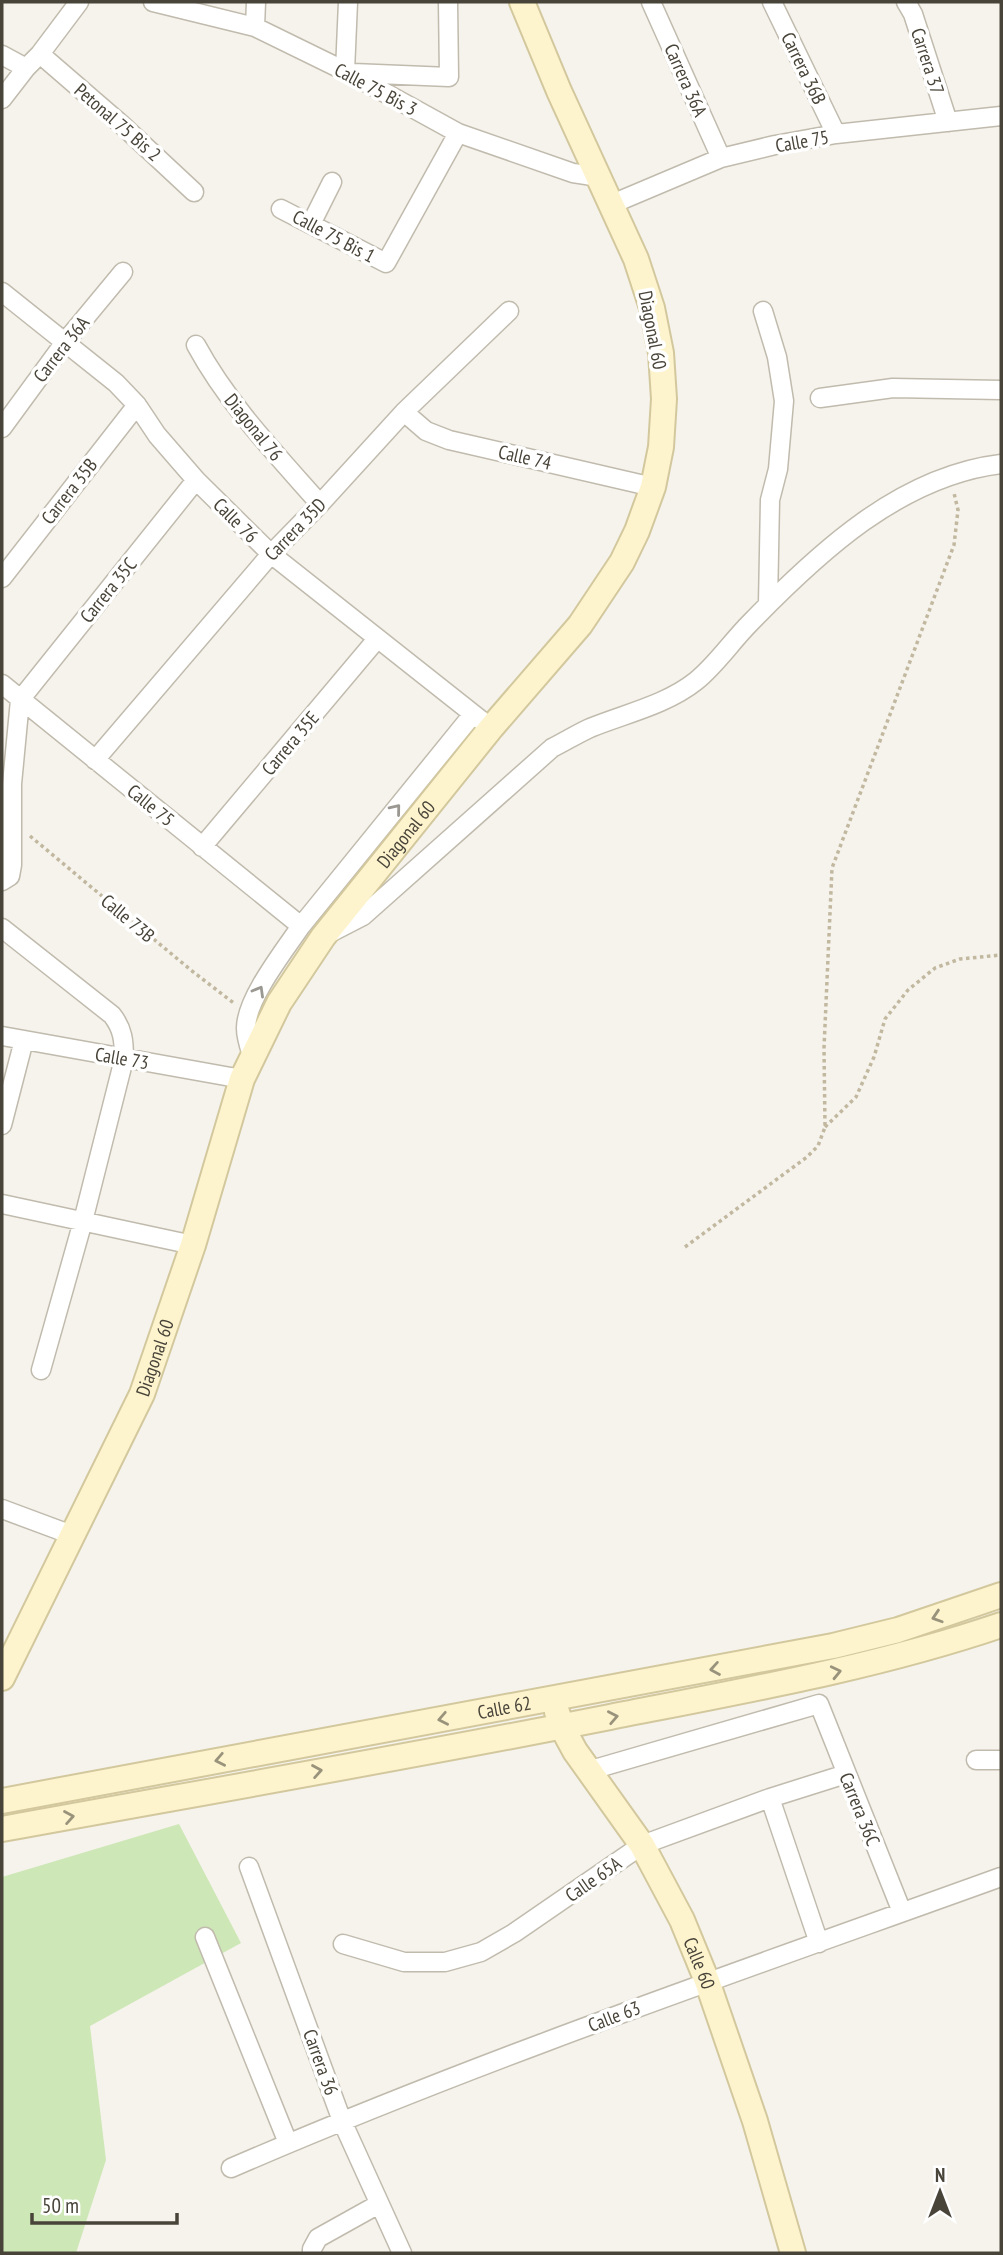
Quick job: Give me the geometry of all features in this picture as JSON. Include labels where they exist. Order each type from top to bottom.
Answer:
[{"type":"main road","name":"Diagonal 60","points":[[2,1678],[142,1394],[193,1245],[242,1079],[312,932],[482,721],[580,625],[603,593],[637,531],[653,487],[661,447],[664,399],[661,353],[652,308],[612,204],[559,91],[522,2]]},
{"type":"main road","name":"Calle 62","points":[[2,1801],[833,1646],[898,1630],[1001,1595]]},
{"type":"main road","name":"Calle 62","points":[[2,1829],[562,1727],[840,1672],[1001,1625]]},
{"type":"main road","name":"Calle 60","points":[[553,1698],[562,1727],[575,1751],[642,1844],[682,1920],[707,1981],[755,2121],[793,2253]]},
{"type":"street","points":[[2,99],[79,2]]},
{"type":"street","name":"Calle 75 Bis 3","points":[[158,2],[255,27],[347,72],[458,133],[573,173],[599,177]]},
{"type":"street","points":[[255,27],[256,2]]},
{"type":"street","points":[[348,2],[347,72],[449,77],[448,2]]},
{"type":"street","name":"Carrera 36A","points":[[650,2],[721,158]]},
{"type":"street","name":"Carrera 36B","points":[[772,2],[836,135]]},
{"type":"street","name":"Carrera 37","points":[[910,6],[948,122]]},
{"type":"street","name":"Petonal 75 Bis 2","points":[[40,54],[131,132],[194,192]]},
{"type":"street","points":[[2,55],[26,68]]},
{"type":"street","name":"Calle 75","points":[[612,204],[721,158],[775,145],[836,135],[1001,116]]},
{"type":"street","name":"Calle 75 Bis 1","points":[[281,209],[386,263],[458,133]]},
{"type":"street","points":[[311,224],[332,182]]},
{"type":"street","name":"Carrera 36A","points":[[3,425],[65,342],[123,272]]},
{"type":"street","name":"Calle 76","points":[[2,292],[116,383],[137,405],[157,435],[196,480],[271,554],[482,721]]},
{"type":"street","name":"Carrera 35D","points":[[95,760],[271,554],[404,412],[509,311]]},
{"type":"street","points":[[763,312],[777,357],[784,401],[778,469],[770,500],[768,604]]},
{"type":"street","name":"Diagonal 76","points":[[196,345],[211,373],[253,428],[320,504]]},
{"type":"street","points":[[820,398],[892,388],[1001,390]]},
{"type":"street","name":"Carrera 35B","points":[[2,578],[137,405]]},
{"type":"street","name":"Calle 74","points":[[404,412],[426,431],[449,440],[653,487]]},
{"type":"street","points":[[252,1055],[247,1039],[248,1014],[277,960],[312,932],[363,916],[552,748],[587,730],[664,700],[696,681],[768,604],[851,529],[912,493],[950,476],[1001,464]]},
{"type":"street","name":"Carrera 35C","points":[[20,700],[196,480]]},
{"type":"street","name":"Carrera 35E","points":[[202,848],[377,639]]},
{"type":"street","name":"Calle 75","points":[[2,684],[202,848],[312,932]]},
{"type":"street","points":[[3,880],[10,876],[12,865],[7,785],[20,700]]},
{"type":"street","points":[[2,928],[112,1014],[121,1026],[124,1041],[124,1059],[83,1221],[41,1370]]},
{"type":"street","name":"Calle 73","points":[[2,1036],[242,1079]]},
{"type":"street","points":[[2,1125],[24,1040]]},
{"type":"street","points":[[2,1204],[193,1245]]},
{"type":"street","points":[[2,1508],[72,1535]]},
{"type":"street","name":"Carrera 36C","points":[[591,1770],[819,1704],[902,1912]]},
{"type":"street","points":[[976,1760],[1001,1760]]},
{"type":"street","name":"Calle 65A","points":[[343,1944],[404,1962],[444,1962],[481,1952],[514,1933],[642,1844],[846,1774]]},
{"type":"street","points":[[770,1798],[819,1943]]},
{"type":"street","name":"Carrera 36","points":[[249,1867],[342,2120],[402,2253]]},
{"type":"street","name":"Calle 63","points":[[231,2168],[342,2120],[707,1981],[1001,1877]]},
{"type":"street","points":[[205,1937],[288,2143]]},
{"type":"street","points":[[312,2251],[318,2238],[379,2204]]},
{"type":"path","points":[[685,1247],[807,1157],[818,1146],[825,1127],[824,1048],[832,868],[954,545],[958,510],[950,476]]},
{"type":"path","name":"Calle 73B","points":[[10,820],[191,971],[248,1014]]},
{"type":"path","points":[[825,1127],[856,1097],[874,1057],[885,1019],[908,990],[934,968],[960,959],[1001,955]]},
{"type":"green space","points":[[179,1824],[241,1943],[90,2026],[106,2160],[76,2253],[2,2253],[2,1877]]}]
